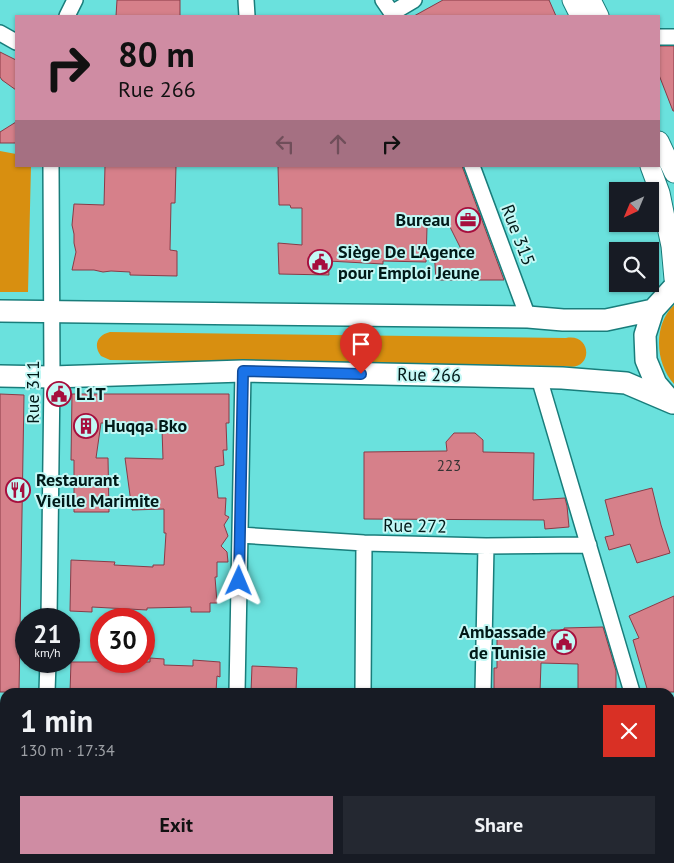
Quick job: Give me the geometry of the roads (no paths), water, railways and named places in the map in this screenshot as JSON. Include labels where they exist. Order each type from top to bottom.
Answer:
[{"type":"main road","points":[[674,287],[653,310],[645,335],[646,360],[656,384],[674,403]]},
{"type":"main road","points":[[0,311],[528,317],[563,320],[606,320],[653,310]]},
{"type":"main road","name":"Rue 266","points":[[0,376],[52,377],[243,371],[539,378],[626,383],[674,403]]},
{"type":"street","points":[[68,15],[75,0]]},
{"type":"street","points":[[246,0],[247,15]]},
{"type":"street","points":[[383,0],[393,15],[414,0]]},
{"type":"street","points":[[572,0],[580,15]]},
{"type":"street","points":[[591,0],[598,15]]},
{"type":"street","points":[[0,33],[15,41]]},
{"type":"street","points":[[660,37],[674,37]]},
{"type":"street","points":[[660,143],[674,172]]},
{"type":"street","name":"Rue 311","points":[[49,608],[52,377],[51,167]]},
{"type":"street","name":"Rue 315","points":[[472,167],[528,317]]},
{"type":"street","points":[[650,167],[660,193],[666,220],[671,246],[674,280]]},
{"type":"street","points":[[238,688],[243,371]]},
{"type":"street","points":[[539,378],[631,688]]},
{"type":"street","name":"Rue 272","points":[[240,535],[364,543],[486,546],[588,544]]},
{"type":"street","points":[[363,688],[364,543]]},
{"type":"street","points":[[483,688],[486,546]]},
{"type":"street","points":[[47,688],[48,673]]},
{"type":"place","name":"Bureau","points":[[468,220]]},
{"type":"place","name":"Siège De L'Agence pour Emploi Jeune","points":[[320,262]]},
{"type":"place","name":"L1T","points":[[59,394]]},
{"type":"place","name":"Huqqa Bko","points":[[86,426]]},
{"type":"place","name":"Restaurant Vieille Marimite","points":[[18,490]]},
{"type":"place","name":"Ambassade de Tunisie","points":[[564,642]]}]
